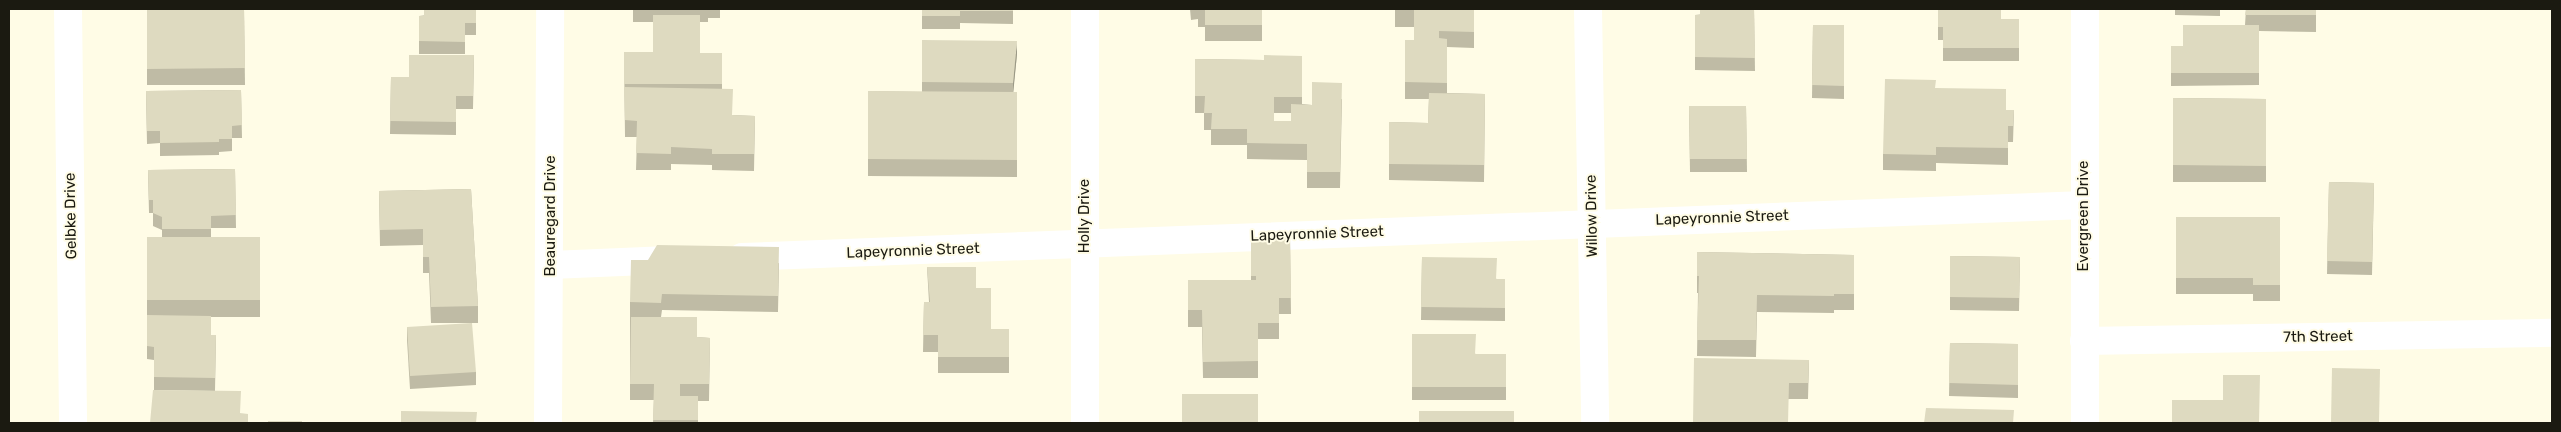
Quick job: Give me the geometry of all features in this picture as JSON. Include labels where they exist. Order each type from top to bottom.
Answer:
[{"type":"street","name":"Gelbke Drive","points":[[68,9],[73,423]]},
{"type":"street","name":"Beauregard Drive","points":[[548,423],[551,265],[550,9]]},
{"type":"street","name":"Holly Drive","points":[[1084,9],[1085,423]]},
{"type":"street","name":"Willow Drive","points":[[1588,9],[1596,423]]},
{"type":"street","name":"Evergreen Drive","points":[[2085,9],[2085,423]]},
{"type":"street","name":"Lapeyronnie Street","points":[[551,265],[2084,205]]},
{"type":"street","name":"7th Street","points":[[2084,341],[2552,333]]},
{"type":"building","points":[[147,9],[244,9],[245,68],[147,69]]},
{"type":"building","points":[[424,9],[476,9],[476,23],[465,23],[465,42],[419,41],[419,16],[424,16]]},
{"type":"building","points":[[922,9],[1013,9],[1013,11],[960,11],[960,16],[922,16]]},
{"type":"building","points":[[1198,9],[1262,9],[1262,25],[1205,25],[1205,10]]},
{"type":"building","points":[[1395,9],[1474,9],[1474,32],[1439,31],[1439,38],[1447,39],[1447,83],[1405,82],[1405,40],[1414,40],[1414,10]]},
{"type":"building","points":[[1700,9],[1754,9],[1755,58],[1695,57],[1695,15],[1700,15]]},
{"type":"building","points":[[1938,9],[2001,9],[2001,19],[2019,19],[2019,48],[1943,48],[1943,27],[1938,27]]},
{"type":"building","points":[[2246,9],[2316,9],[2316,15],[2245,15]]},
{"type":"building","points":[[653,15],[700,15],[700,53],[722,53],[722,84],[624,84],[624,52],[653,52]]},
{"type":"building","points":[[1813,25],[1844,25],[1844,86],[1812,85]]},
{"type":"building","points":[[2183,25],[2259,25],[2259,73],[2171,73],[2171,46],[2183,46]]},
{"type":"building","points":[[922,40],[1017,41],[1013,83],[922,82]]},
{"type":"building","points":[[409,55],[474,55],[473,96],[456,96],[456,122],[390,121],[391,77],[409,77]]},
{"type":"building","points":[[1264,55],[1302,56],[1302,97],[1274,97],[1274,121],[1291,121],[1291,104],[1312,105],[1312,82],[1342,83],[1340,172],[1307,172],[1307,144],[1247,143],[1247,129],[1211,129],[1212,113],[1204,113],[1205,96],[1195,96],[1195,59],[1264,60]]},
{"type":"building","points":[[1885,79],[1936,80],[1935,88],[2006,89],[2006,110],[2014,110],[2013,126],[2008,126],[2008,148],[1936,147],[1936,155],[1883,154]]},
{"type":"building","points":[[624,87],[733,89],[732,115],[755,116],[754,154],[712,154],[712,149],[671,147],[671,154],[636,153],[637,121],[625,120]]},
{"type":"building","points":[[241,90],[242,125],[232,126],[232,139],[219,139],[219,142],[160,143],[160,131],[147,131],[146,91]]},
{"type":"building","points":[[868,91],[1017,92],[1017,160],[868,159]]},
{"type":"building","points":[[1429,93],[1485,94],[1484,165],[1389,164],[1389,122],[1428,123]]},
{"type":"building","points":[[2173,98],[2266,99],[2266,166],[2173,165]]},
{"type":"building","points":[[1689,106],[1746,106],[1747,159],[1690,159]]},
{"type":"building","points":[[235,169],[236,215],[211,216],[211,229],[162,229],[162,217],[153,213],[153,200],[149,200],[148,170]]},
{"type":"building","points":[[2329,182],[2374,183],[2372,262],[2327,261]]},
{"type":"building","points":[[471,189],[478,306],[431,307],[429,257],[423,257],[423,229],[380,230],[379,191]]},
{"type":"building","points":[[2176,217],[2280,217],[2280,285],[2253,285],[2253,278],[2176,278]]},
{"type":"building","points":[[147,237],[260,237],[260,300],[147,300]]},
{"type":"building","points":[[1251,237],[1290,237],[1291,298],[1279,298],[1279,323],[1258,323],[1258,361],[1203,362],[1202,310],[1188,310],[1188,280],[1256,280],[1256,276],[1251,276]]},
{"type":"building","points":[[657,245],[779,247],[778,296],[662,294],[661,303],[630,302],[631,260],[648,260]]},
{"type":"building","points":[[1697,252],[1854,255],[1854,294],[1834,294],[1834,296],[1757,295],[1756,340],[1697,340],[1699,276],[1697,276]]},
{"type":"building","points":[[1950,256],[2020,257],[2019,298],[1950,297]]},
{"type":"building","points":[[1422,257],[1497,258],[1496,279],[1505,279],[1505,308],[1421,307]]},
{"type":"building","points":[[927,267],[976,267],[976,288],[991,288],[991,329],[1009,329],[1009,357],[938,357],[938,335],[923,335],[924,302],[930,302]]},
{"type":"building","points":[[147,315],[211,316],[211,335],[216,335],[215,378],[154,377],[154,347],[147,346]]},
{"type":"building","points":[[631,317],[697,317],[697,337],[710,338],[709,384],[680,384],[680,396],[698,396],[698,420],[653,420],[654,384],[630,384]]},
{"type":"building","points":[[472,323],[476,372],[410,376],[407,327]]},
{"type":"building","points":[[1412,334],[1476,334],[1475,354],[1506,354],[1506,387],[1412,387]]},
{"type":"building","points":[[1950,343],[2018,344],[2018,385],[1949,383]]},
{"type":"building","points":[[1694,358],[1809,360],[1808,383],[1789,383],[1788,423],[1693,423]]},
{"type":"building","points":[[2332,368],[2380,369],[2379,423],[2331,423]]},
{"type":"building","points":[[2223,375],[2260,375],[2259,423],[2172,423],[2172,400],[2223,400]]},
{"type":"building","points":[[153,390],[241,391],[240,413],[248,414],[248,423],[150,423]]},
{"type":"building","points":[[1182,394],[1258,394],[1258,423],[1182,423]]},
{"type":"building","points":[[1926,408],[2014,410],[2013,423],[1924,423]]},
{"type":"building","points":[[401,411],[477,412],[476,423],[401,423]]},
{"type":"building","points":[[1419,411],[1514,411],[1514,423],[1419,423]]},
{"type":"building","points":[[268,421],[302,421],[302,423],[268,423]]}]
